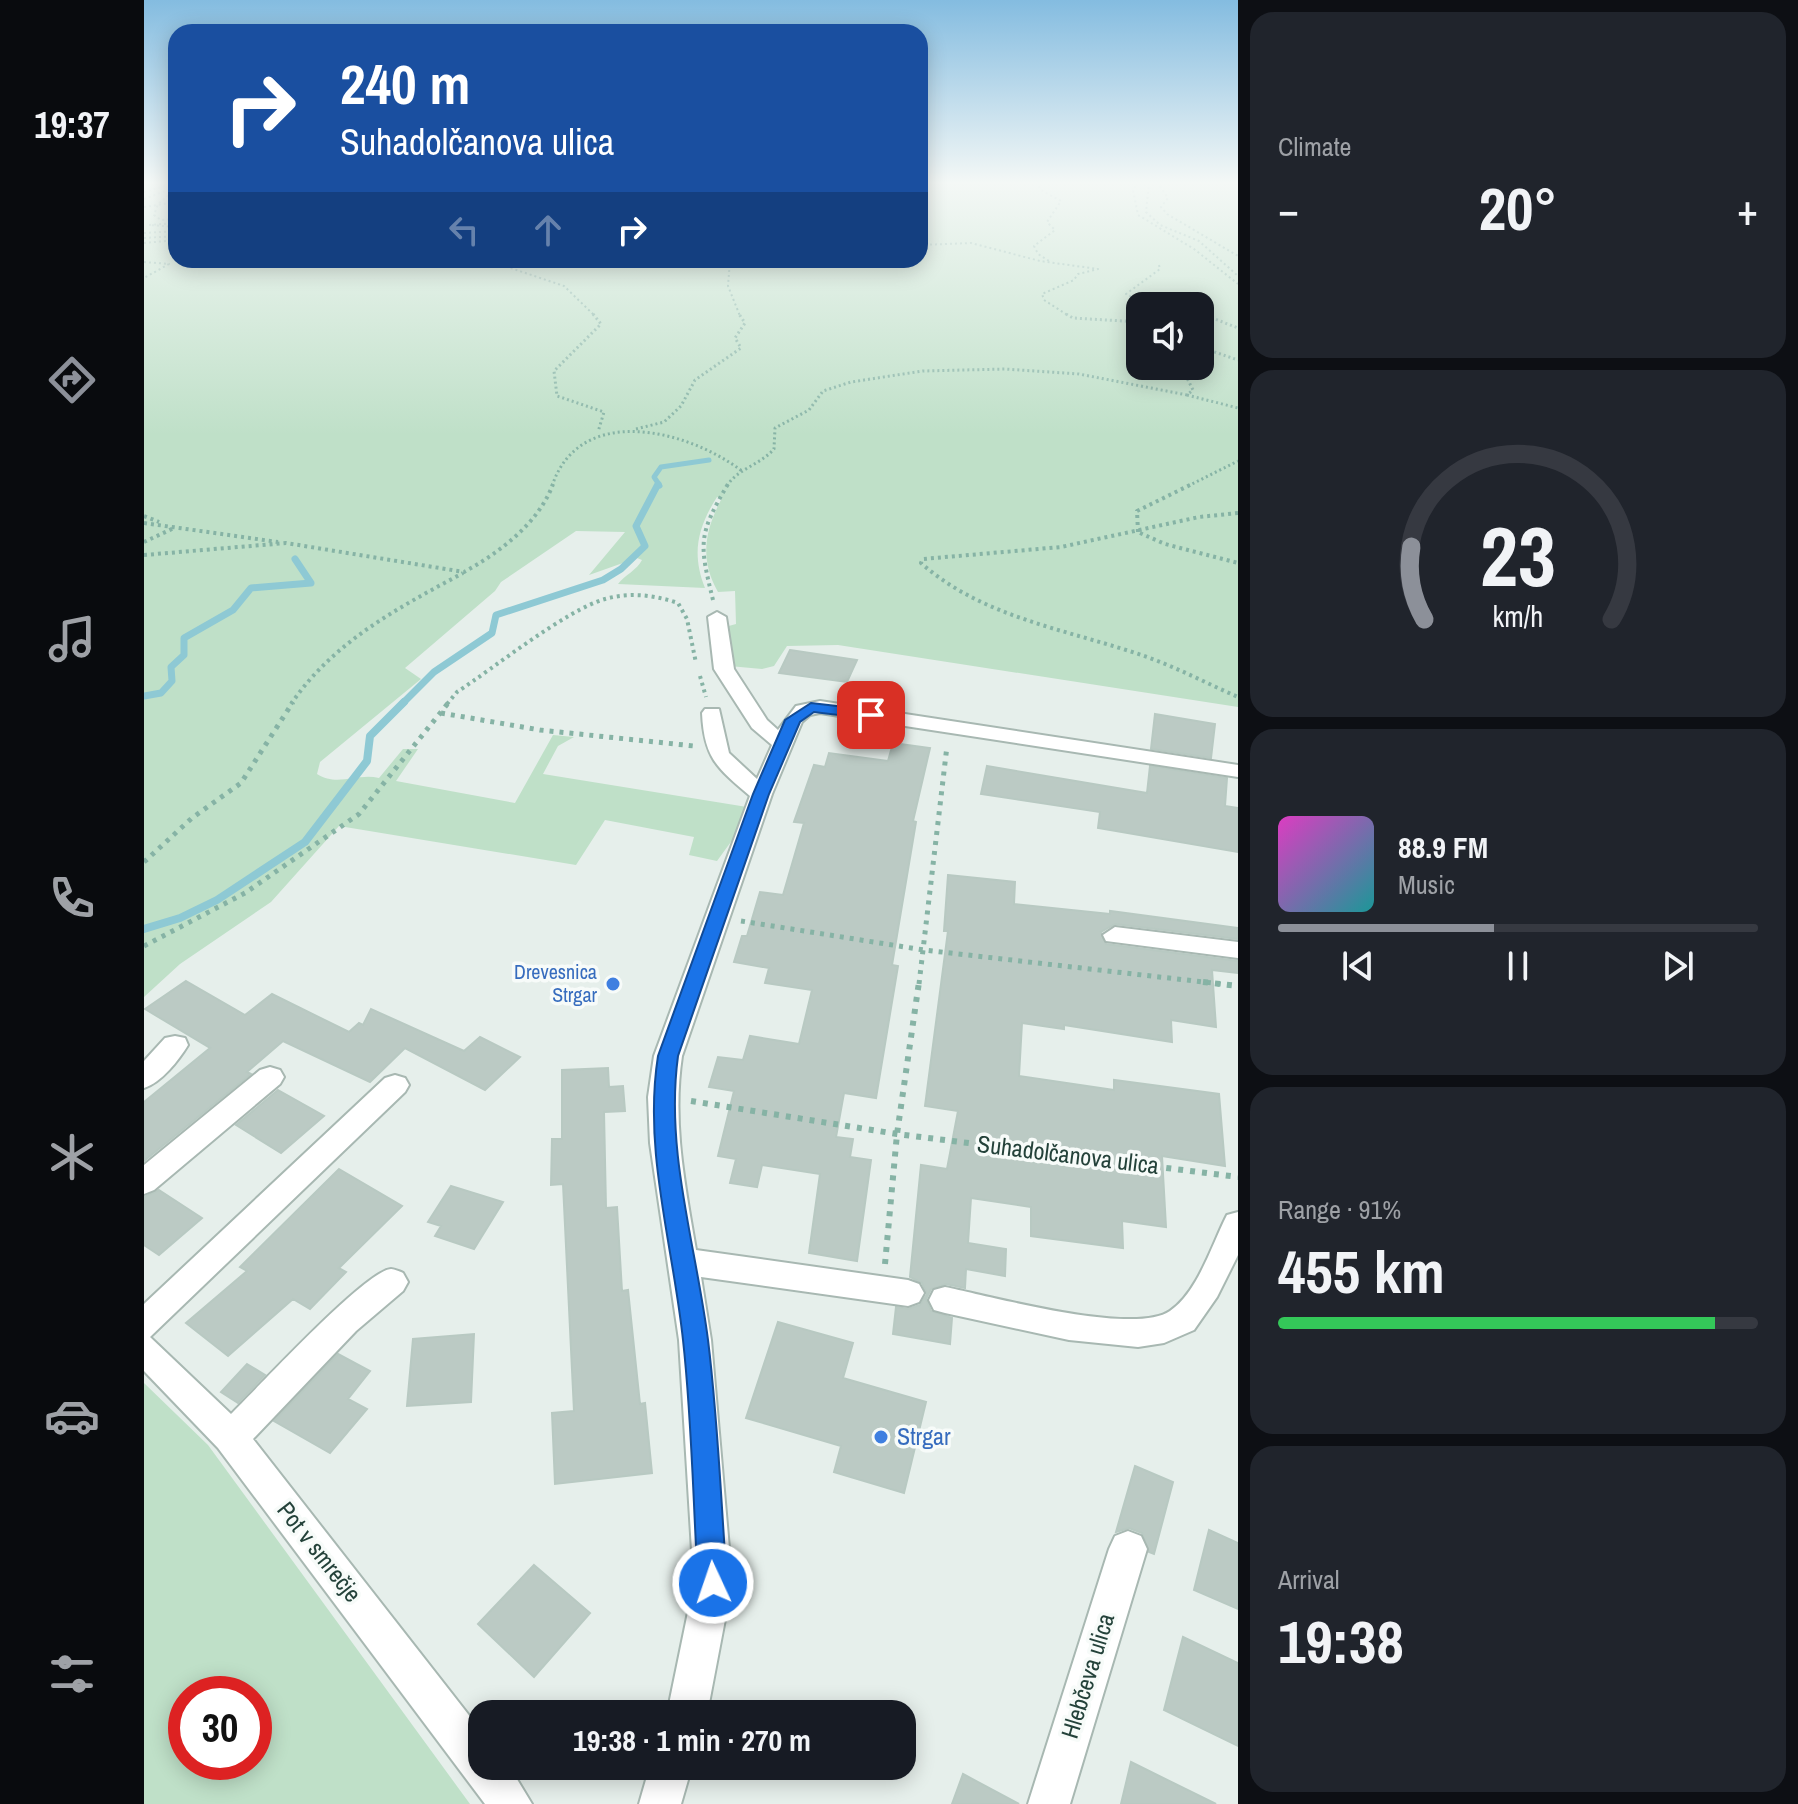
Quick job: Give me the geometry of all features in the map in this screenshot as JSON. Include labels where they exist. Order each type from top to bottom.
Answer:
[{"type":"street","points":[[717,617],[724,669],[759,724],[784,745]]},
{"type":"street","points":[[690,1700],[713,1583],[695,1340],[664,1143],[662,1097],[668,1056],[720,917],[761,794],[793,720],[811,707],[1238,771]]},
{"type":"street","points":[[712,713],[712,744],[727,769],[761,794]]},
{"type":"street","points":[[1115,935],[1238,950]]},
{"type":"street","points":[[144,1078],[175,1045]]},
{"type":"street","points":[[144,1182],[270,1077]]},
{"type":"street","points":[[144,1325],[395,1085]]},
{"type":"street","points":[[945,1300],[1115,1334],[1162,1331],[1183,1320],[1238,1224]]},
{"type":"street","points":[[681,1261],[896,1291]]},
{"type":"street","points":[[231,1438],[345,1321],[392,1282]]},
{"type":"street","name":"Pot v smrečje","points":[[144,1349],[231,1438],[468,1748]]},
{"type":"street","name":"Hlebčeva ulica","points":[[1049,1804],[1128,1549]]},
{"type":"street","name":"Pot v smrečje","points":[[493,1780],[511,1804]]},
{"type":"street","points":[[660,1804],[667,1780]]},
{"type":"path","points":[[144,278],[165,266]]},
{"type":"path","points":[[1077,266],[1098,269],[1078,274],[1074,280],[1042,294],[1059,312],[1073,318],[1126,321]]},
{"type":"path","points":[[1129,292],[1160,269],[1159,266]]},
{"type":"path","points":[[1216,266],[1238,284]]},
{"type":"path","points":[[515,268],[560,281],[587,303],[601,324],[554,371],[557,396],[604,412],[598,433]]},
{"type":"path","points":[[144,862],[192,818],[241,783],[294,700],[328,658],[387,614],[487,562],[531,519],[548,496],[555,475],[573,449],[598,433],[664,422],[681,406],[695,380],[741,348],[735,338],[745,323],[730,302],[728,268]]},
{"type":"path","points":[[1214,319],[1238,328]]},
{"type":"path","points":[[1214,352],[1238,360]]},
{"type":"path","points":[[717,617],[701,551],[702,532],[733,476],[761,463],[774,449],[775,428],[801,417],[816,404],[823,391],[873,374],[947,371],[1074,373],[1111,378],[1168,394],[1187,395],[1238,408]]},
{"type":"path","points":[[1187,395],[1193,390],[1188,380]]},
{"type":"path","points":[[635,429],[722,453],[742,471]]},
{"type":"path","points":[[1138,532],[1137,511],[1238,461]]},
{"type":"path","points":[[1238,513],[1082,544],[968,558],[923,559],[921,563],[940,580],[1013,614],[1149,658],[1238,697]]},
{"type":"path","points":[[144,516],[175,528]]},
{"type":"path","points":[[144,523],[464,572]]},
{"type":"path","points":[[144,542],[175,528]]},
{"type":"path","points":[[1138,532],[1165,544],[1238,563]]},
{"type":"path","points":[[144,555],[209,552],[286,543]]},
{"type":"path","points":[[144,946],[245,893],[359,814],[457,692],[589,606],[615,596],[640,595],[672,600],[684,609],[712,713]]},
{"type":"path","points":[[441,713],[656,744],[712,744]]},
{"type":"path","points":[[896,1291],[897,1134],[924,950],[949,726]]},
{"type":"path","points":[[720,917],[924,950],[1238,986]]},
{"type":"path","name":"Suhadolčanova ulica","points":[[662,1097],[897,1134],[1238,1177]]},
{"type":"green space","points":[[144,266],[1238,266],[1238,707],[838,645],[787,646],[774,666],[762,669],[729,666],[725,627],[736,624],[735,591],[718,592],[706,556],[708,533],[722,498],[717,497],[699,541],[698,563],[705,588],[618,584],[640,564],[642,560],[637,558],[589,575],[625,532],[576,531],[501,582],[495,591],[405,668],[421,679],[320,762],[317,774],[340,780],[379,778],[403,749],[418,749],[396,781],[515,803],[553,735],[574,737],[558,746],[543,774],[747,807],[733,839],[717,861],[689,855],[694,837],[605,820],[576,865],[339,826],[271,902],[180,964],[144,997]]},
{"type":"green space","points":[[144,1383],[208,1445],[470,1804],[144,1804]]},
{"type":"building","points":[[790,650],[857,660],[847,682],[779,673]]},
{"type":"building","points":[[1155,714],[1215,724],[1211,758],[1151,749]]},
{"type":"building","points":[[893,743],[930,748],[913,821],[916,822],[892,965],[898,966],[876,1098],[844,1093],[836,1137],[853,1139],[850,1157],[871,1160],[857,1261],[809,1253],[820,1174],[762,1165],[757,1187],[730,1183],[736,1159],[718,1156],[734,1091],[709,1087],[718,1057],[743,1060],[750,1036],[799,1044],[812,990],[765,983],[769,968],[734,962],[742,936],[747,936],[760,892],[783,895],[804,823],[794,822],[814,765],[825,767],[829,753],[888,761]]},
{"type":"building","points":[[987,766],[1147,793],[1150,766],[1227,778],[1225,806],[1238,808],[1238,852],[1098,828],[1100,812],[981,794]]},
{"type":"building","points":[[948,875],[1015,882],[1014,904],[1110,914],[1110,911],[1238,928],[1238,939],[1115,924],[1101,932],[1106,944],[1238,961],[1238,973],[1212,970],[1216,1027],[1171,1020],[1172,1042],[1064,1025],[1064,1029],[1022,1023],[1019,1076],[1114,1090],[1114,1080],[1219,1094],[1225,1166],[1162,1156],[1166,1227],[1122,1221],[1123,1248],[1031,1236],[1031,1207],[971,1198],[968,1243],[1006,1249],[1005,1276],[966,1269],[965,1288],[946,1284],[931,1289],[926,1299],[931,1311],[952,1318],[950,1344],[893,1334],[896,1307],[908,1309],[920,1305],[927,1294],[922,1283],[910,1277],[921,1165],[947,1169],[958,1111],[925,1106],[948,931],[944,931]]},
{"type":"building","points":[[186,981],[245,1015],[272,994],[349,1032],[359,1023],[363,1025],[371,1009],[464,1051],[480,1037],[520,1057],[485,1090],[405,1048],[370,1082],[283,1041],[247,1072],[251,1074],[144,1161],[144,1102],[210,1048],[145,1009]]},
{"type":"building","points":[[608,1068],[609,1087],[623,1086],[625,1111],[604,1112],[606,1208],[617,1207],[622,1291],[628,1290],[640,1404],[645,1403],[652,1473],[555,1484],[552,1413],[574,1411],[563,1184],[551,1185],[552,1139],[562,1139],[562,1070]]},
{"type":"building","points":[[278,1090],[324,1116],[281,1153],[236,1125]]},
{"type":"building","points":[[339,1169],[402,1206],[339,1268],[346,1272],[310,1309],[293,1299],[228,1356],[186,1323],[247,1271],[240,1267]]},
{"type":"building","points":[[451,1186],[503,1202],[474,1249],[435,1236],[441,1226],[428,1222]]},
{"type":"building","points":[[159,1190],[202,1218],[159,1255],[144,1245],[144,1197]]},
{"type":"building","points":[[778,1322],[853,1343],[843,1378],[926,1402],[904,1493],[834,1472],[841,1446],[746,1418]]},
{"type":"building","points":[[474,1334],[471,1402],[407,1406],[413,1339]]},
{"type":"building","points":[[338,1354],[370,1371],[348,1399],[367,1409],[330,1453],[274,1421]]},
{"type":"building","points":[[247,1364],[265,1375],[238,1403],[221,1392]]},
{"type":"building","points":[[1135,1466],[1173,1482],[1154,1554],[1149,1552],[1142,1533],[1129,1528],[1116,1532]]},
{"type":"building","points":[[1209,1530],[1238,1543],[1238,1609],[1194,1590]]},
{"type":"building","points":[[534,1565],[590,1613],[534,1677],[478,1624]]},
{"type":"building","points":[[1183,1637],[1238,1663],[1238,1746],[1164,1710]]},
{"type":"building","points":[[1131,1762],[1216,1804],[1121,1804]]},
{"type":"building","points":[[963,1774],[1019,1804],[952,1804]]},
{"type":"waterway","points":[[660,486],[654,477],[661,467],[709,460]]},
{"type":"waterway","points":[[144,929],[180,918],[217,900],[305,842],[367,761],[370,736],[434,672],[492,633],[496,615],[603,580],[621,569],[645,546],[636,526],[658,484]]},
{"type":"waterway","points":[[144,696],[161,693],[172,681],[171,667],[184,655],[184,638],[233,610],[251,588],[311,583],[295,559]]},
{"type":"place","name":"Drevesnica Strgar","points":[[613,984]]},
{"type":"place","name":"Strgar","points":[[881,1437]]},
{"type":"route","points":[[713,1583],[704,1425],[695,1340],[664,1143],[662,1097],[668,1056],[720,917],[761,794],[793,720],[798,713],[811,707],[871,715]]}]
